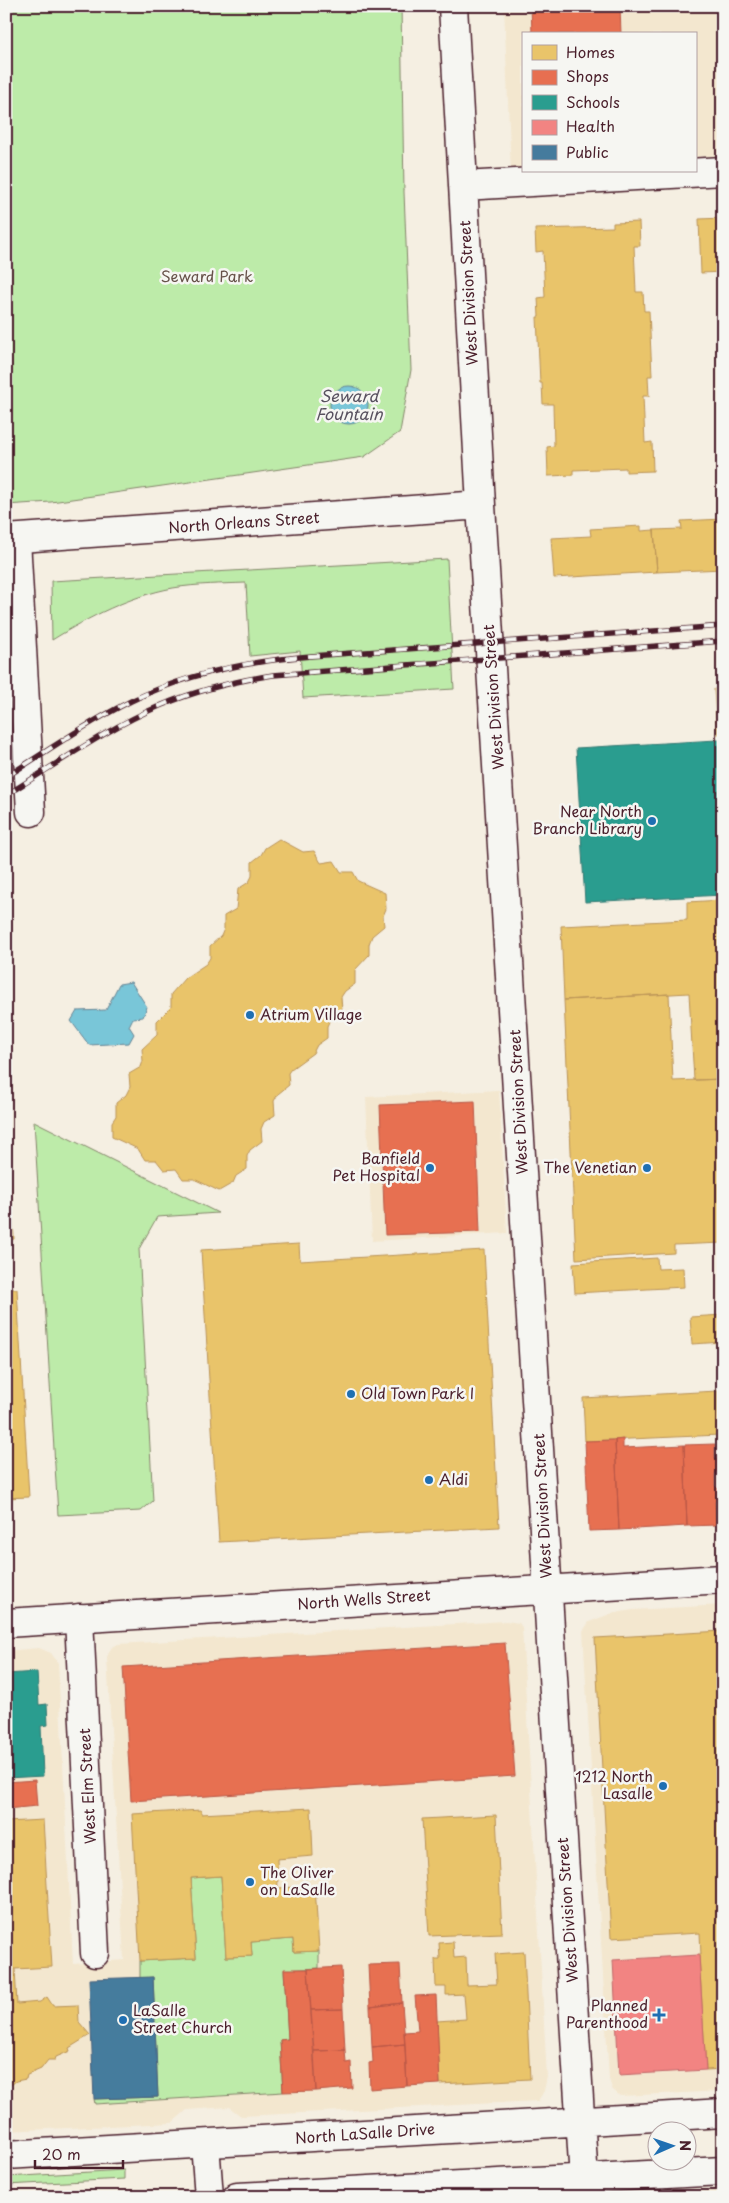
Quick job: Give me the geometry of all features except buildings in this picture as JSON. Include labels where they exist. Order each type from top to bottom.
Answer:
[{"type":"main road","name":"West Division Street","points":[[453,6],[481,505],[585,2188]]},
{"type":"main road","points":[[463,186],[723,171]]},
{"type":"main road","name":"North Orleans Street","points":[[11,539],[481,505]]},
{"type":"main road","points":[[11,539],[31,812]]},
{"type":"main road","name":"North Wells Street","points":[[6,1623],[723,1579]]},
{"type":"main road","name":"West Elm Street","points":[[79,1618],[95,1954]]},
{"type":"main road","name":"North LaSalle Drive","points":[[6,2155],[723,2112]]},
{"type":"main road","points":[[205,2144],[209,2197]]},
{"type":"main road","points":[[237,2197],[585,2188],[723,2171]]},
{"type":"shaded area","points":[[504,6],[723,6],[723,155],[696,157],[696,32],[522,32],[522,171],[511,173]]},
{"type":"shaded area","name":"Banfield Pet Hospital","points":[[499,1090],[507,1233],[372,1241],[366,1097]]},
{"type":"shaded area","name":"1212 North Lasalle","points":[[723,1605],[723,2091],[620,2096],[612,2089],[609,2079],[583,1631],[589,1622],[610,1614],[632,1610]]},
{"type":"shaded area","points":[[506,1621],[519,1623],[522,1627],[547,2077],[544,2091],[538,2101],[241,2116],[229,2107],[187,2110],[172,2123],[6,2131],[6,1651],[39,1648],[51,1653],[58,1663],[73,1964],[124,1960],[107,1657],[111,1648],[118,1644]]},
{"type":"shaded area","points":[[723,2190],[723,2197],[625,2197],[626,2195]]},
{"type":"green space","name":"Seward Park","points":[[6,6],[401,6],[404,192],[411,370],[400,432],[364,457],[51,502],[6,505]]},
{"type":"green space","points":[[447,559],[454,689],[303,698],[300,651],[250,656],[246,583],[173,588],[141,596],[110,608],[52,640],[51,581]]},
{"type":"green space","points":[[34,1121],[218,1213],[157,1217],[139,1249],[153,1501],[141,1511],[58,1515]]},
{"type":"green space","points":[[221,1876],[226,1957],[252,1956],[251,1942],[293,1939],[294,1952],[319,1951],[319,1968],[284,1970],[288,2039],[280,2040],[283,2092],[95,2104],[94,2099],[158,2097],[153,1977],[140,1978],[140,1961],[196,1958],[191,1878]]},
{"type":"green space","points":[[124,2170],[124,2179],[6,2185],[6,2177]]},
{"type":"water","name":"Seward Fountain","points":[[349,386],[363,391],[368,405],[363,419],[349,424],[335,419],[330,405],[335,391]]},
{"type":"water","points":[[131,982],[147,1007],[143,1017],[133,1018],[129,1026],[134,1034],[129,1043],[89,1045],[71,1021],[77,1011],[106,1010],[119,984]]},
{"type":"railway","points":[[6,777],[83,728],[131,701],[174,683],[241,665],[311,656],[723,626]]},
{"type":"railway","points":[[6,795],[102,735],[142,714],[189,695],[245,680],[273,675],[723,641]]},
{"type":"place","name":"Near North Branch Library","points":[[652,821]]},
{"type":"place","name":"Atrium Village","points":[[250,1015]]},
{"type":"place","name":"Banfield Pet Hospital","points":[[430,1168]]},
{"type":"place","name":"The Venetian","points":[[647,1168]]},
{"type":"place","name":"Old Town Park I","points":[[351,1394]]},
{"type":"place","name":"Aldi","points":[[429,1480]]},
{"type":"place","name":"1212 North Lasalle","points":[[663,1786]]},
{"type":"place","name":"The Oliver on LaSalle","points":[[250,1882]]},
{"type":"place","name":"Planned Parenthood","points":[[659,2015]]},
{"type":"place","name":"LaSalle Street Church","points":[[123,2020]]}]
